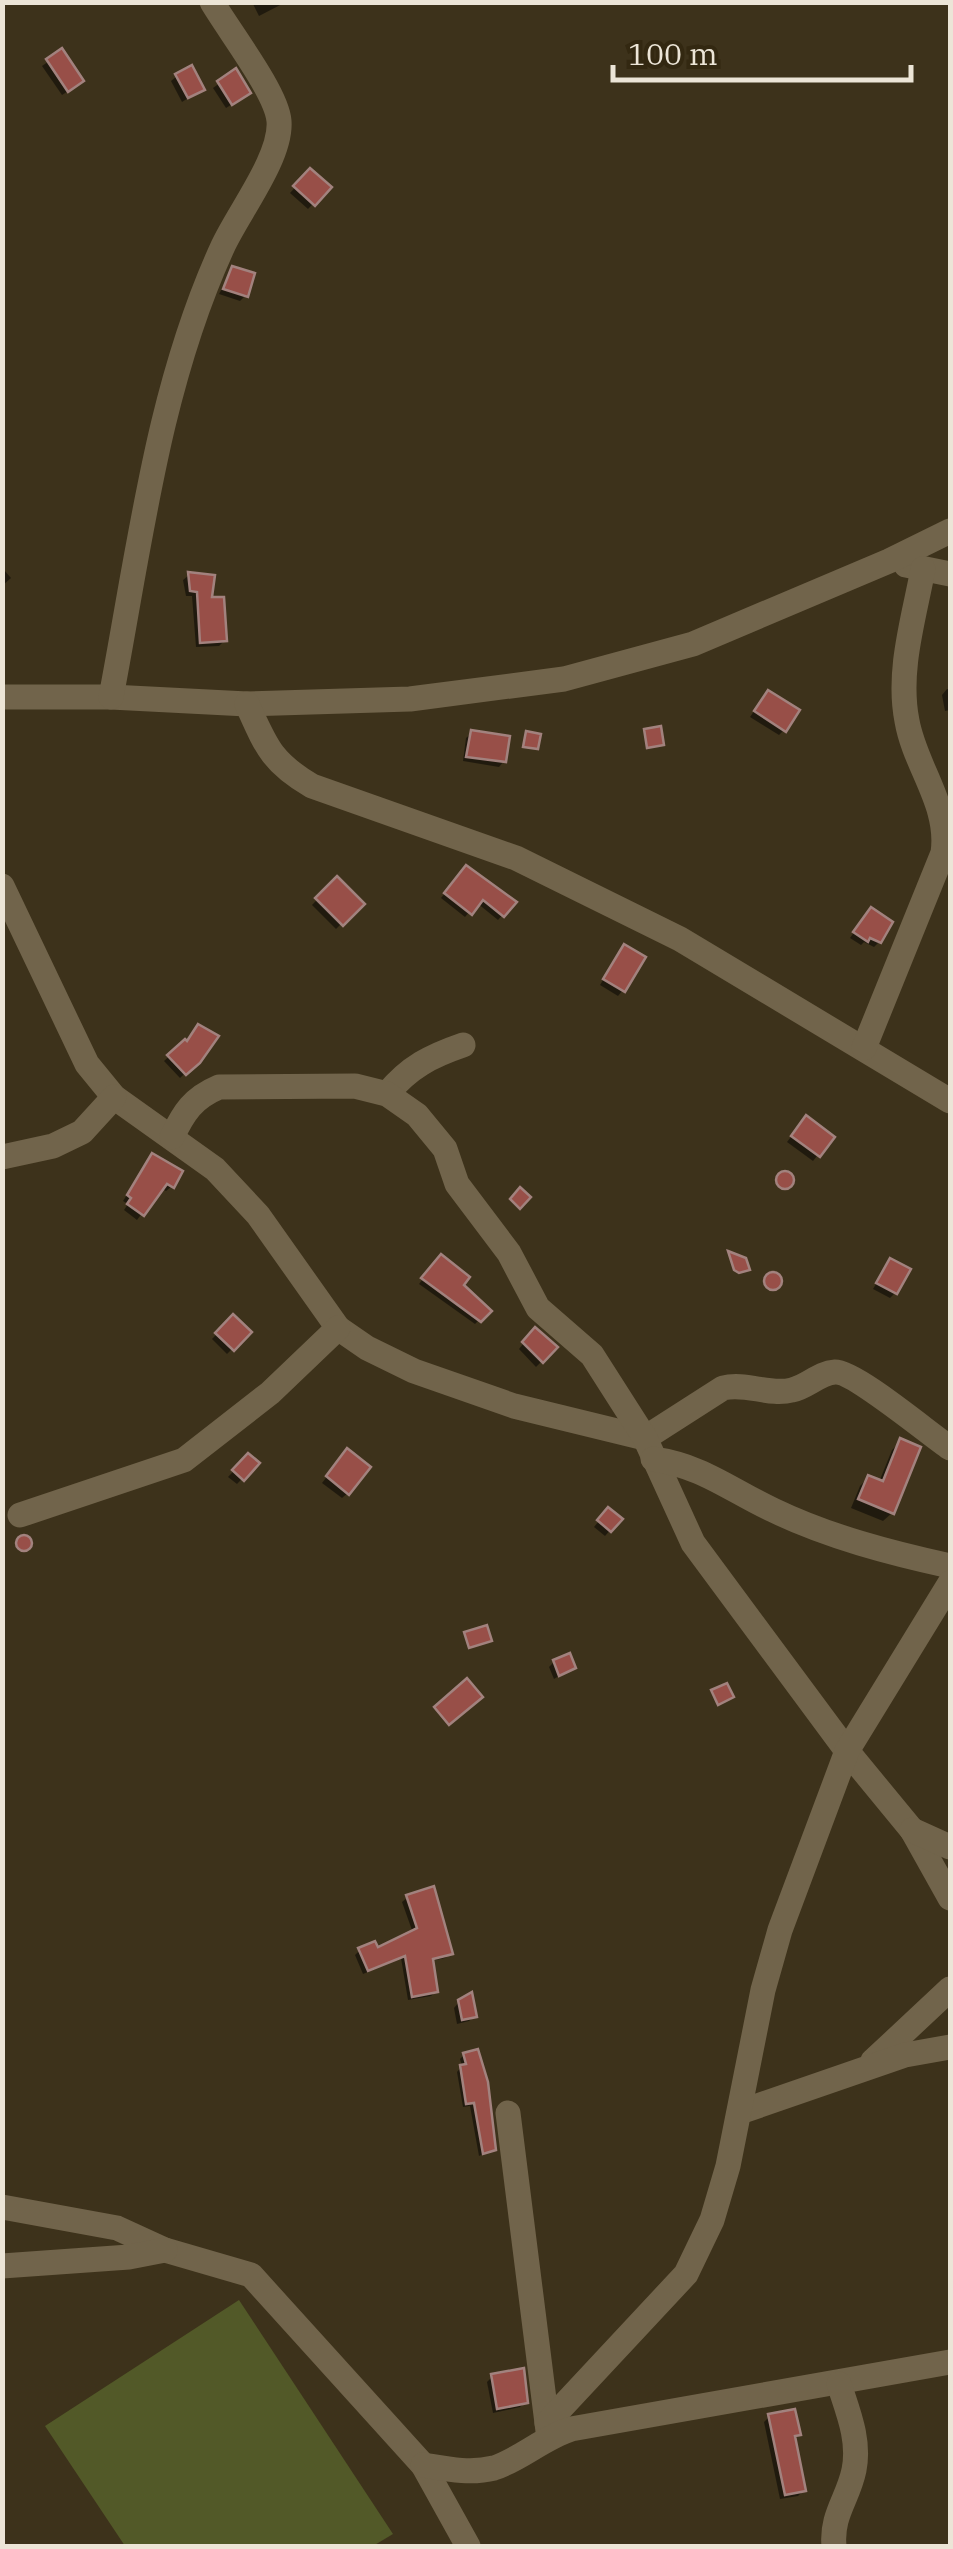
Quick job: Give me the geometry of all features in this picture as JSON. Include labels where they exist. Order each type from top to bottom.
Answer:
[{"type":"street","points":[[111,697],[164,414],[197,309],[223,244],[276,142],[280,123],[275,101],[212,2]]},
{"type":"street","points":[[2,697],[111,697],[247,704],[410,699],[564,679],[693,644],[889,562],[950,531]]},
{"type":"street","points":[[889,562],[950,574]]},
{"type":"street","points":[[864,1048],[947,850],[946,832],[907,724],[904,688],[923,568]]},
{"type":"street","points":[[247,704],[268,749],[284,770],[298,778],[516,858],[680,939],[950,1101]]},
{"type":"street","points":[[2,886],[87,1064],[114,1097],[215,1169],[258,1215],[338,1328],[367,1348],[414,1371],[649,1448],[707,1472],[774,1511],[853,1540],[950,1566]]},
{"type":"street","points":[[387,1094],[403,1075],[427,1057],[463,1045]]},
{"type":"street","points":[[172,1137],[185,1110],[200,1095],[219,1087],[355,1086],[387,1094],[417,1115],[444,1150],[457,1184],[509,1253],[538,1308],[592,1355],[649,1448],[693,1543],[846,1751],[912,1830],[950,1898]]},
{"type":"street","points":[[7,1148],[52,1146],[82,1132],[114,1097]]},
{"type":"street","points":[[20,1515],[184,1460],[270,1393],[338,1328]]},
{"type":"street","points":[[649,1448],[723,1388],[736,1384],[792,1390],[837,1372],[863,1384],[950,1448]]},
{"type":"street","points":[[423,2465],[467,2472],[495,2467],[548,2430],[686,2274],[712,2220],[780,1930],[846,1751],[950,1583]]},
{"type":"street","points":[[912,1830],[950,1846]]},
{"type":"street","points":[[866,2068],[950,1989]]},
{"type":"street","points":[[740,2112],[905,2055],[950,2047]]},
{"type":"street","points":[[508,2113],[548,2430]]},
{"type":"street","points":[[2,2207],[117,2228],[165,2250],[251,2275],[423,2465],[468,2546]]},
{"type":"street","points":[[2,2266],[129,2257],[165,2250]]},
{"type":"street","points":[[548,2430],[839,2384],[950,2362]]},
{"type":"street","points":[[834,2546],[832,2526],[854,2471],[857,2442],[839,2384]]},
{"type":"green space","points":[[239,2300],[393,2534],[373,2546],[125,2546],[45,2426]]},
{"type":"building","points":[[62,48],[84,81],[68,92],[46,59]]},
{"type":"building","points":[[192,65],[205,90],[188,98],[175,74]]},
{"type":"building","points":[[236,68],[251,93],[232,105],[217,81]]},
{"type":"building","points":[[310,168],[332,187],[315,206],[293,186]]},
{"type":"building","points":[[232,266],[255,273],[248,297],[223,289]]},
{"type":"building","points":[[188,572],[215,575],[212,597],[224,597],[227,641],[200,643],[197,592],[190,591]]},
{"type":"building","points":[[768,690],[800,710],[786,732],[754,711]]},
{"type":"building","points":[[661,726],[664,745],[647,748],[644,729]]},
{"type":"building","points":[[471,730],[510,736],[506,762],[466,757]]},
{"type":"building","points":[[526,731],[541,734],[538,749],[523,747]]},
{"type":"building","points":[[466,865],[517,902],[504,917],[483,900],[472,915],[444,893]]},
{"type":"building","points":[[337,876],[365,904],[343,926],[315,898]]},
{"type":"building","points":[[871,907],[893,922],[881,943],[870,938],[868,942],[853,932]]},
{"type":"building","points":[[624,944],[646,957],[625,992],[603,979]]},
{"type":"building","points":[[198,1024],[219,1036],[186,1075],[167,1055],[187,1041]]},
{"type":"building","points":[[806,1115],[835,1137],[820,1157],[791,1136]]},
{"type":"building","points":[[152,1153],[183,1171],[174,1188],[167,1184],[144,1216],[127,1204],[131,1198],[127,1195]]},
{"type":"building","points":[[785,1171],[794,1180],[785,1189],[776,1180]]},
{"type":"building","points":[[520,1187],[531,1197],[520,1209],[510,1199]]},
{"type":"building","points":[[728,1251],[746,1258],[750,1270],[734,1270]]},
{"type":"building","points":[[441,1254],[470,1277],[464,1285],[492,1311],[481,1322],[421,1278]]},
{"type":"building","points":[[890,1258],[911,1269],[897,1294],[876,1283]]},
{"type":"building","points":[[773,1272],[782,1281],[773,1290],[764,1281]]},
{"type":"building","points":[[233,1314],[252,1332],[234,1351],[215,1333]]},
{"type":"building","points":[[535,1327],[558,1347],[543,1363],[522,1342]]},
{"type":"building","points":[[900,1438],[921,1447],[894,1514],[858,1499],[868,1475],[883,1481]]},
{"type":"building","points":[[347,1448],[371,1467],[349,1495],[326,1476]]},
{"type":"building","points":[[248,1453],[260,1463],[244,1481],[232,1470]]},
{"type":"building","points":[[608,1507],[623,1519],[611,1532],[597,1520]]},
{"type":"building","points":[[24,1535],[32,1543],[24,1551],[16,1543]]},
{"type":"building","points":[[487,1625],[492,1641],[469,1648],[464,1632]]},
{"type":"building","points":[[570,1653],[576,1668],[559,1676],[553,1660]]},
{"type":"building","points":[[467,1678],[483,1697],[449,1725],[434,1707]]},
{"type":"building","points":[[727,1683],[734,1697],[718,1705],[711,1690]]},
{"type":"building","points":[[434,1886],[453,1954],[433,1959],[438,1992],[412,1997],[405,1956],[368,1971],[358,1948],[375,1941],[378,1947],[417,1928],[406,1895]]},
{"type":"building","points":[[472,1992],[477,2017],[462,2020],[458,2000]]},
{"type":"building","points":[[478,2049],[488,2082],[496,2150],[483,2154],[474,2103],[466,2104],[460,2065],[466,2064],[463,2053]]},
{"type":"building","points":[[524,2368],[528,2403],[497,2409],[491,2374]]},
{"type":"building","points":[[795,2409],[801,2435],[795,2436],[806,2491],[785,2495],[768,2414]]}]
